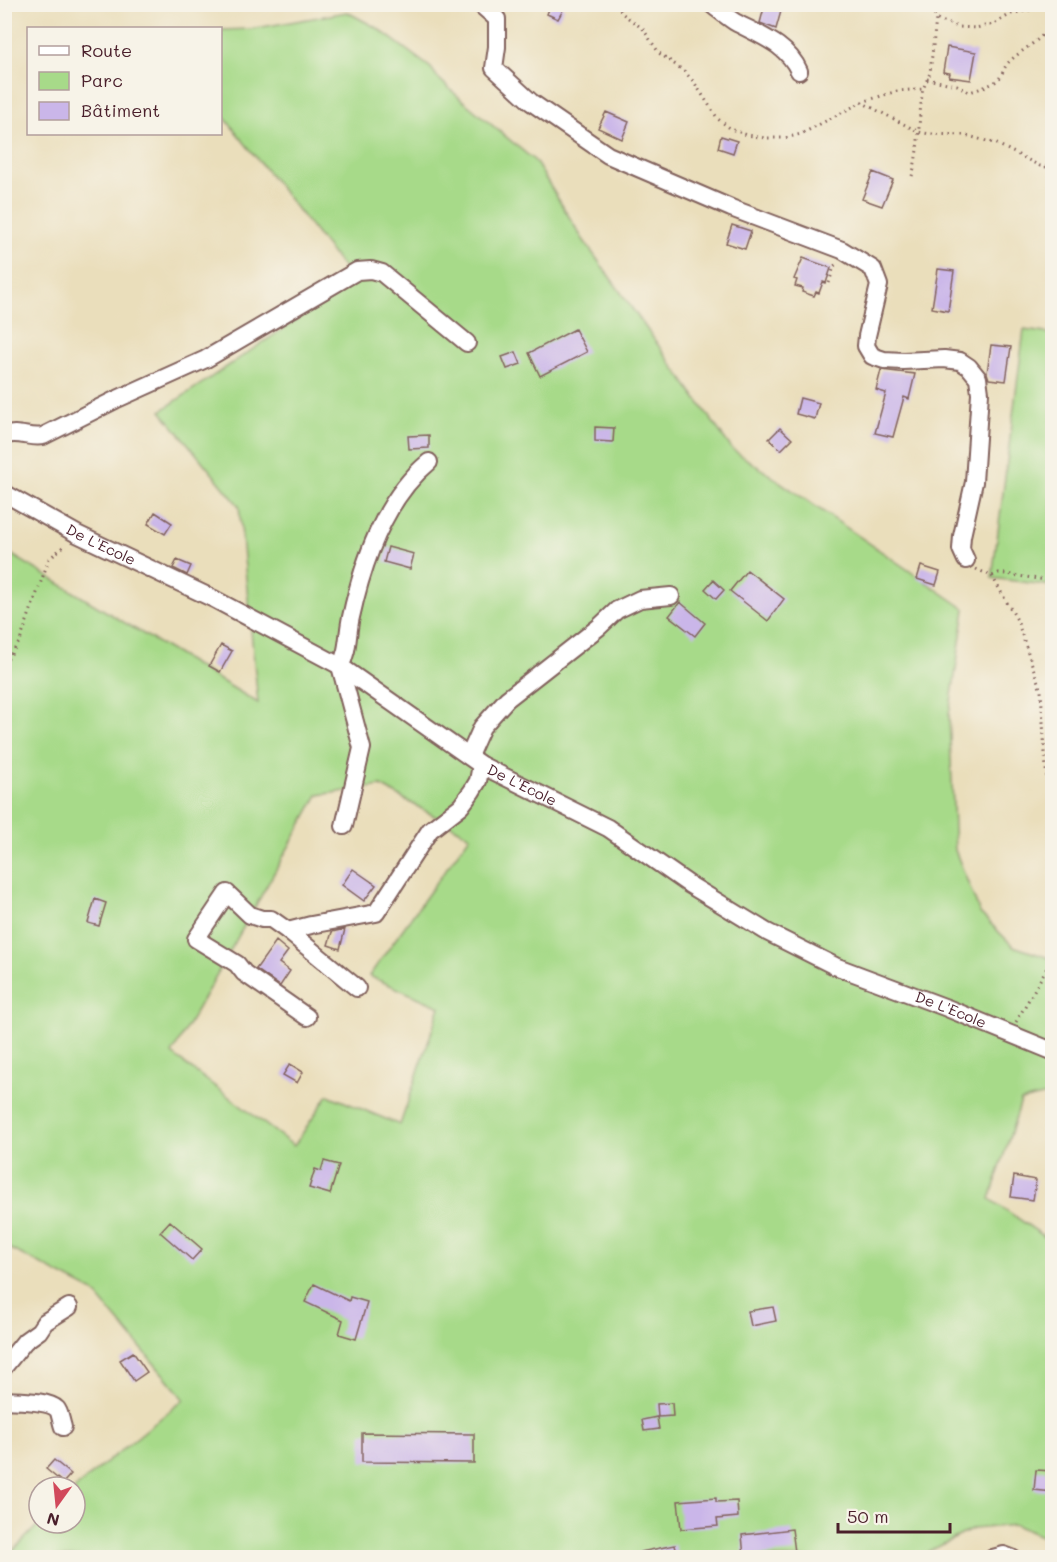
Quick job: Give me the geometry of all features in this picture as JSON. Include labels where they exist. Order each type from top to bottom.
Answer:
[{"type":"street","points":[[480,4],[497,19],[494,68],[531,102],[608,155],[731,208],[843,250],[873,269],[879,285],[866,346],[872,356],[884,360],[960,361],[978,378],[980,393],[974,482],[961,549],[966,560]]},
{"type":"street","points":[[711,4],[732,20],[771,40],[789,55],[799,71]]},
{"type":"street","points":[[4,435],[11,433],[36,438],[43,436],[115,399],[188,368],[357,271],[371,270],[382,273],[467,343]]},
{"type":"street","points":[[344,826],[362,748],[340,666],[344,659],[351,616],[371,545],[406,486],[429,462]]},
{"type":"street","name":"De L'Ecole","points":[[4,493],[77,534],[214,599],[340,666],[475,760],[608,828],[690,885],[767,932],[835,966],[1053,1051]]},
{"type":"street","points":[[288,931],[375,913],[430,830],[461,806],[472,791],[478,781],[475,760],[482,726],[507,699],[599,627],[616,610],[640,598],[671,596]]},
{"type":"street","points":[[307,1017],[244,973],[237,964],[196,939],[227,892],[250,915],[271,919],[288,931],[357,988]]},
{"type":"street","points":[[4,1366],[45,1322],[69,1307]]},
{"type":"street","points":[[4,1400],[36,1402],[53,1407],[58,1412],[63,1427]]},
{"type":"street","points":[[993,1557],[1004,1555],[1012,1557]]},
{"type":"path","points":[[617,4],[623,14],[643,29],[659,53],[689,76],[718,118],[731,129],[765,138],[784,138],[816,128],[861,102],[897,91],[923,89]]},
{"type":"path","points":[[912,176],[919,146],[919,114],[923,89],[930,73],[936,20],[929,4]]},
{"type":"path","points":[[936,20],[958,27],[976,28],[994,24],[1011,14],[1045,8],[1050,4]]},
{"type":"path","points":[[927,79],[957,85],[969,92],[992,84],[1000,78],[1009,62],[1043,35],[1051,27],[1053,21]]},
{"type":"path","points":[[861,102],[919,132],[966,135],[997,144],[1040,166],[1053,168]]},
{"type":"path","points":[[4,664],[20,641],[49,559],[77,534]]},
{"type":"path","points":[[966,560],[975,569],[992,576],[1017,620],[1041,691],[1053,862]]},
{"type":"path","points":[[992,576],[999,573],[1053,581]]},
{"type":"path","points":[[1009,1034],[1053,959]]},
{"type":"green space","points":[[347,12],[377,28],[431,68],[438,78],[462,100],[535,161],[582,238],[732,449],[965,609],[949,715],[955,850],[980,913],[1013,946],[1052,959],[1052,1094],[1021,1101],[990,1199],[1052,1242],[1052,1541],[1015,1525],[973,1529],[916,1558],[7,1557],[28,1535],[87,1535],[87,1478],[184,1399],[94,1292],[5,1246],[4,550],[258,703],[239,506],[161,411],[354,281],[222,114],[222,30],[251,29]],"holes":[[[381,786],[470,836],[369,976],[440,1007],[400,1125],[328,1095],[294,1146],[172,1054],[318,795]]]},
{"type":"green space","points":[[1024,330],[1052,334],[1052,586],[992,578]]},
{"type":"building","points":[[551,4],[564,8],[558,19],[547,14]]},
{"type":"building","points":[[765,4],[783,4],[776,29],[760,23]]},
{"type":"building","points":[[947,47],[976,52],[971,80],[949,77],[950,73],[943,72]]},
{"type":"building","points":[[606,112],[629,122],[622,139],[598,128]]},
{"type":"building","points":[[721,136],[737,141],[733,153],[718,148]]},
{"type":"building","points":[[873,172],[893,180],[882,206],[862,199]]},
{"type":"building","points":[[732,225],[751,231],[745,249],[726,243]]},
{"type":"building","points":[[803,258],[831,268],[826,283],[823,282],[819,293],[816,292],[814,296],[802,292],[803,288],[795,286],[797,280],[794,279]]},
{"type":"building","points":[[938,269],[954,271],[948,311],[932,308]]},
{"type":"building","points":[[575,329],[587,352],[540,376],[529,353]]},
{"type":"building","points":[[991,345],[1011,347],[1006,381],[989,379],[987,373]]},
{"type":"building","points":[[516,352],[521,364],[507,369],[502,357]]},
{"type":"building","points":[[881,370],[915,374],[909,399],[904,397],[893,437],[875,433],[886,393],[876,390]]},
{"type":"building","points":[[800,398],[819,403],[815,419],[796,414]]},
{"type":"building","points":[[595,427],[614,428],[613,442],[595,441]]},
{"type":"building","points":[[780,428],[792,439],[781,450],[769,439]]},
{"type":"building","points":[[429,435],[429,448],[409,449],[408,436]]},
{"type":"building","points":[[155,512],[172,523],[165,534],[148,524]]},
{"type":"building","points":[[388,547],[414,554],[410,569],[384,562]]},
{"type":"building","points":[[177,560],[191,566],[187,575],[173,568]]},
{"type":"building","points":[[921,566],[940,572],[936,585],[917,579]]},
{"type":"building","points":[[747,570],[784,599],[768,621],[730,591]]},
{"type":"building","points":[[713,580],[724,590],[716,599],[705,589]]},
{"type":"building","points":[[680,602],[705,623],[695,636],[669,616]]},
{"type":"building","points":[[221,645],[232,651],[220,672],[209,666]]},
{"type":"building","points":[[353,869],[376,885],[364,901],[342,885]]},
{"type":"building","points":[[95,899],[106,903],[99,926],[88,923]]},
{"type":"building","points":[[345,929],[340,949],[328,945],[332,932]]},
{"type":"building","points":[[276,941],[288,951],[279,963],[290,971],[280,986],[256,969]]},
{"type":"building","points":[[290,1064],[303,1072],[297,1083],[283,1075]]},
{"type":"building","points":[[324,1161],[339,1165],[330,1194],[309,1188],[315,1169],[321,1171]]},
{"type":"building","points":[[1014,1176],[1036,1180],[1033,1200],[1011,1197]]},
{"type":"building","points":[[170,1221],[202,1249],[192,1260],[160,1232]]},
{"type":"building","points":[[314,1284],[349,1301],[350,1297],[367,1302],[356,1339],[339,1334],[343,1320],[305,1302]]},
{"type":"building","points":[[773,1307],[776,1321],[751,1326],[748,1311]]},
{"type":"building","points":[[133,1352],[147,1372],[134,1381],[120,1360]]},
{"type":"building","points":[[672,1403],[673,1416],[658,1417],[657,1404]]},
{"type":"building","points":[[657,1417],[659,1429],[644,1431],[642,1420]]},
{"type":"building","points":[[362,1433],[474,1434],[474,1463],[362,1462]]},
{"type":"building","points":[[54,1460],[71,1474],[53,1475],[46,1469]]},
{"type":"building","points":[[1036,1470],[1053,1471],[1053,1492],[1034,1490]]},
{"type":"building","points":[[716,1498],[716,1502],[737,1501],[738,1517],[717,1519],[718,1526],[681,1529],[678,1501]]},
{"type":"building","points":[[792,1529],[795,1552],[744,1557],[742,1535]]},
{"type":"building","points":[[675,1545],[678,1557],[640,1557],[640,1552]]}]
